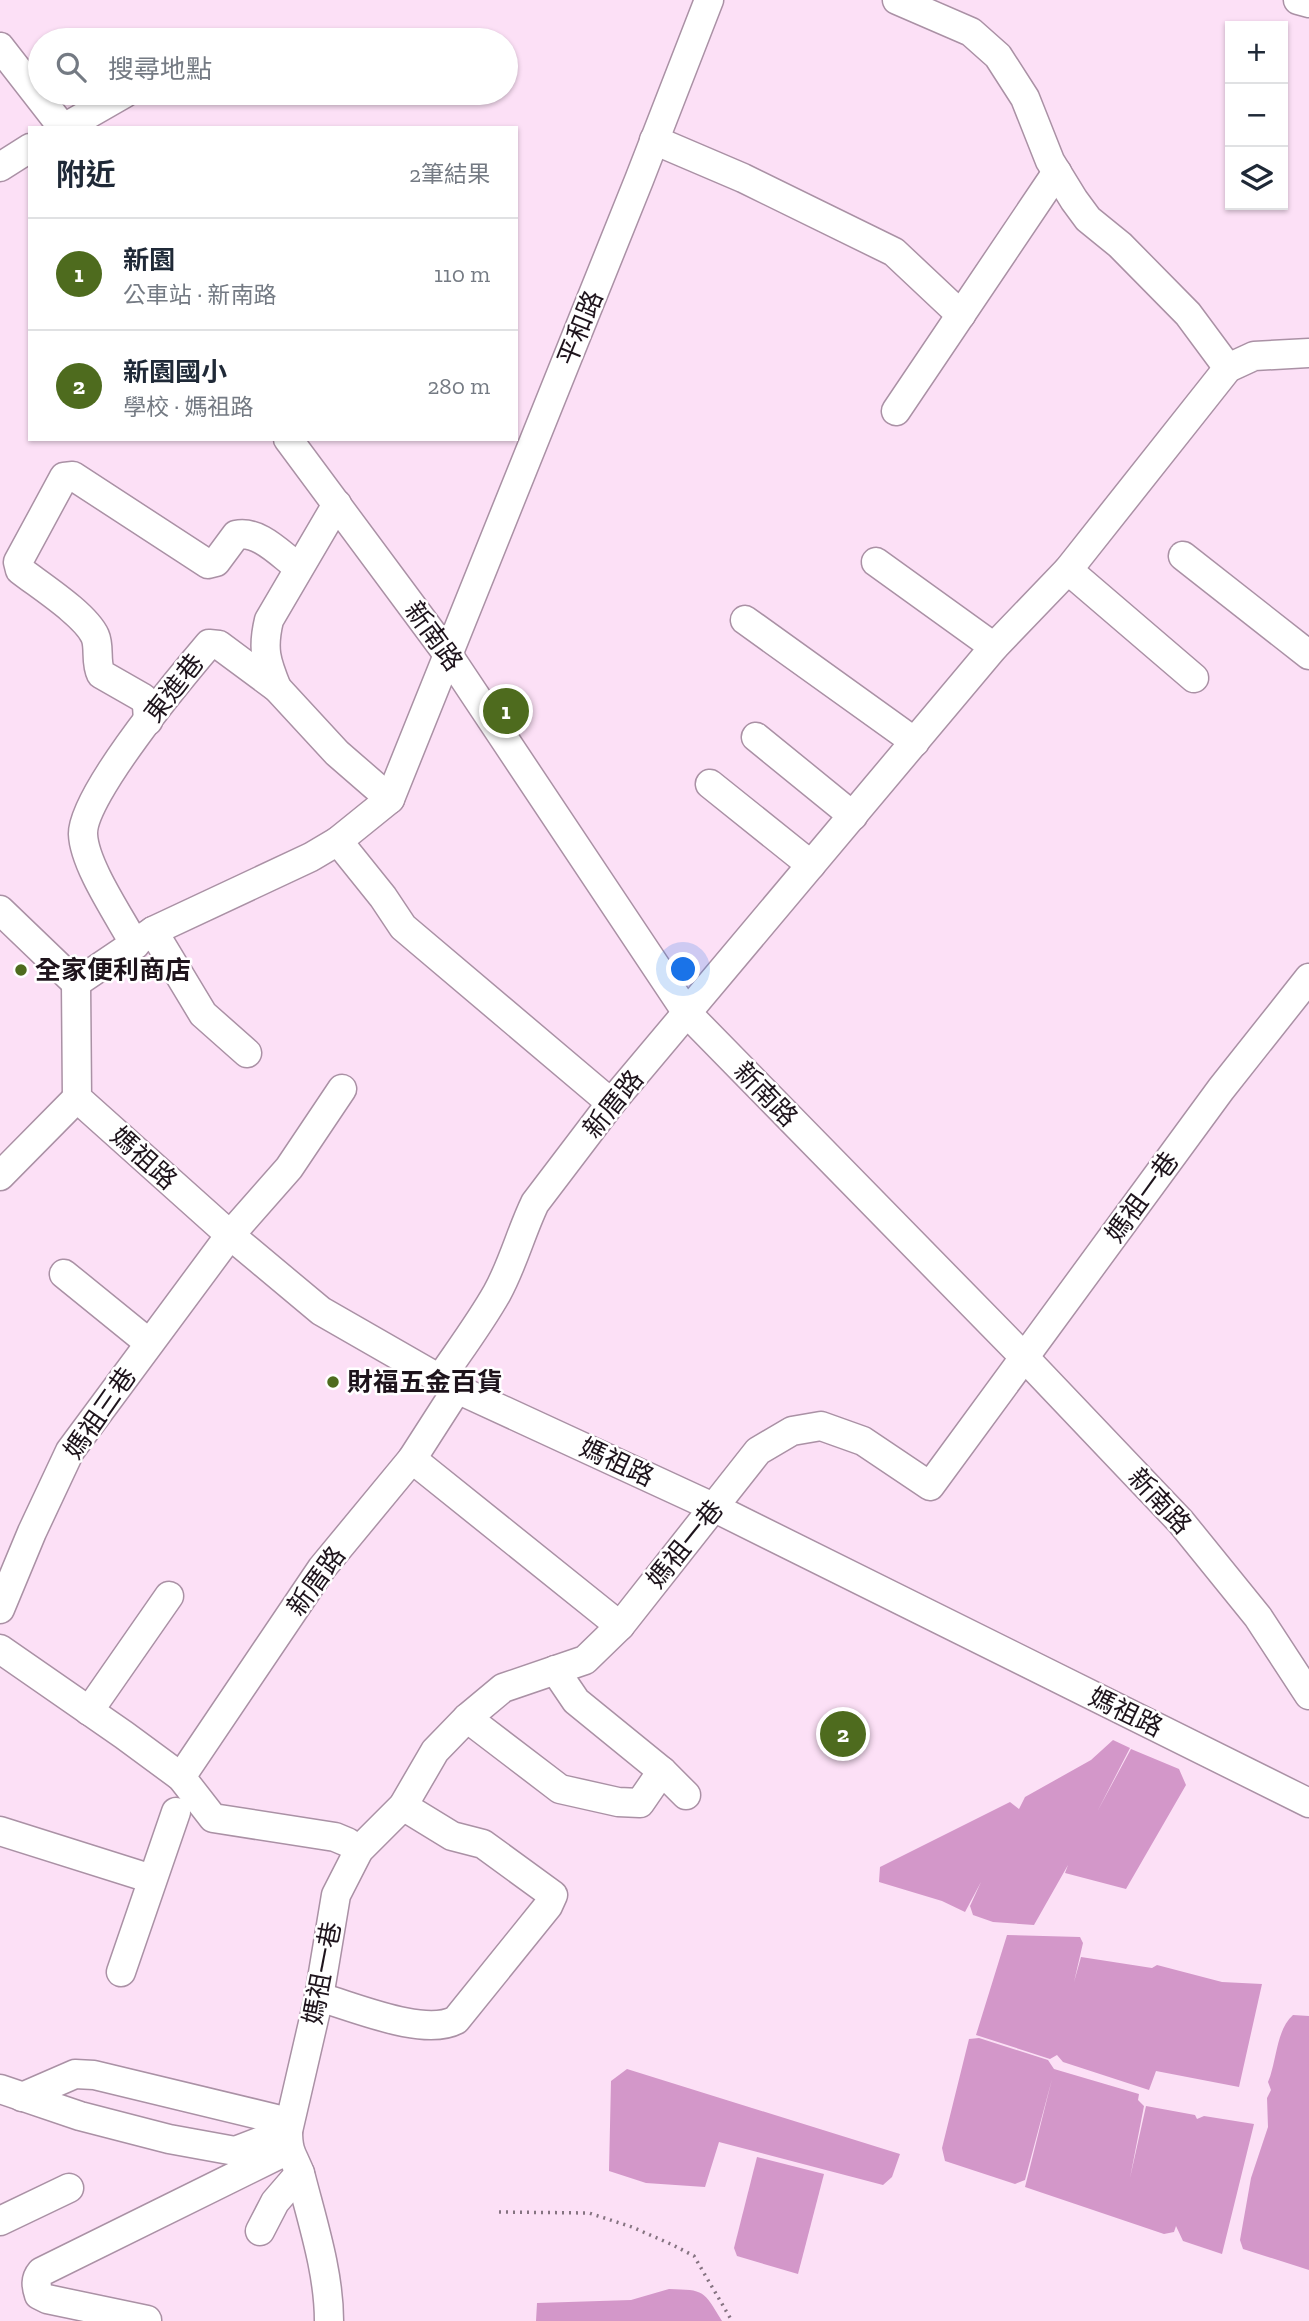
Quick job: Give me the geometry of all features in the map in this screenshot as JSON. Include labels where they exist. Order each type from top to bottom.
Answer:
[{"type":"street","name":"平和路","points":[[390,799],[709,0]]},
{"type":"street","points":[[897,0],[971,32],[998,56],[1025,98],[1050,161],[1088,219],[1120,245],[1188,314],[1228,368],[1254,356],[1309,353]]},
{"type":"street","points":[[1298,0],[1309,3]]},
{"type":"street","points":[[0,47],[28,83]]},
{"type":"street","points":[[45,105],[61,126]]},
{"type":"street","points":[[67,126],[104,105]]},
{"type":"street","points":[[654,140],[743,178],[894,252],[961,314]]},
{"type":"street","points":[[0,167],[28,149]]},
{"type":"street","points":[[896,411],[1057,172]]},
{"type":"street","name":"新厝路","points":[[181,1777],[322,1568],[412,1459],[497,1292],[519,1246],[535,1203],[611,1103],[994,647],[1068,570],[1228,368]]},
{"type":"street","name":"新南路","points":[[290,441],[449,656],[687,1013],[1025,1357],[1181,1522],[1258,1617],[1309,1695]]},
{"type":"street","points":[[148,721],[147,705],[143,698],[101,674],[97,666],[95,637],[82,618],[20,570],[18,562],[64,477],[73,475],[208,564],[216,562],[236,535],[247,533],[256,536],[298,567]]},
{"type":"street","points":[[277,688],[266,661],[264,640],[270,620],[337,503]]},
{"type":"street","points":[[1184,556],[1309,654]]},
{"type":"street","points":[[877,562],[994,647]]},
{"type":"street","points":[[1068,570],[1194,678]]},
{"type":"street","points":[[745,620],[915,742]]},
{"type":"street","name":"東進巷","points":[[247,1053],[203,1014],[100,882],[86,851],[83,835],[85,821],[110,772],[209,644],[219,645],[277,688],[337,753],[390,799]]},
{"type":"street","points":[[756,737],[853,816]]},
{"type":"street","points":[[709,784],[811,865]]},
{"type":"street","points":[[76,982],[144,938],[311,857],[338,841],[390,799]]},
{"type":"street","points":[[338,841],[383,897],[403,927],[611,1103]]},
{"type":"street","points":[[0,910],[76,982],[77,1098],[0,1176]]},
{"type":"street","name":"媽祖一巷","points":[[329,2321],[329,2293],[291,2144],[336,1895],[359,1850],[403,1806],[435,1751],[467,1718],[503,1688],[585,1660],[620,1626],[758,1451],[792,1431],[821,1426],[863,1441],[930,1486],[1221,1089],[1309,978]]},
{"type":"street","name":"媽祖三巷","points":[[0,1609],[70,1451],[230,1235],[289,1168],[342,1088]]},
{"type":"street","name":"媽祖路","points":[[77,1098],[230,1235],[321,1311],[449,1384],[715,1507],[1309,1803]]},
{"type":"street","points":[[64,1274],[149,1343]]},
{"type":"street","points":[[412,1459],[620,1626]]},
{"type":"street","points":[[89,1712],[169,1596]]},
{"type":"street","points":[[0,1648],[181,1777],[212,1818],[335,1837],[359,1850]]},
{"type":"street","points":[[555,1670],[576,1701],[663,1771],[686,1795]]},
{"type":"street","points":[[467,1718],[560,1789],[618,1802],[640,1803],[663,1771]]},
{"type":"street","points":[[319,1997],[420,2026],[445,2026],[456,2020],[548,1906],[553,1895],[483,1844],[452,1836],[403,1806]]},
{"type":"street","points":[[121,1972],[176,1812]]},
{"type":"street","points":[[0,1831],[152,1879]]},
{"type":"street","points":[[11,2093],[75,2074],[94,2075],[291,2144]]},
{"type":"street","points":[[11,2093],[80,2116],[169,2139],[235,2151],[291,2144]]},
{"type":"street","points":[[260,2231],[275,2202],[291,2144]]},
{"type":"street","points":[[147,2320],[47,2299],[39,2295],[36,2286],[38,2276],[41,2272],[291,2144]]},
{"type":"street","points":[[0,2221],[69,2188]]},
{"type":"path","points":[[499,2212],[589,2213],[632,2227],[673,2245],[694,2256],[732,2321]]},
{"type":"shaded area","points":[[1113,1740],[1130,1748],[1097,1812],[1131,1749],[1179,1769],[1186,1785],[1126,1889],[1065,1873],[1068,1865],[1034,1925],[993,1922],[973,1915],[970,1906],[981,1882],[965,1912],[942,1901],[879,1882],[880,1867],[1010,1802],[1019,1809],[1025,1797],[1091,1760]]},
{"type":"shaded area","points":[[1007,1935],[1080,1937],[1083,1943],[1074,1982],[1081,1957],[1152,1968],[1157,1965],[1222,1982],[1262,1984],[1239,2087],[1156,2071],[1149,2090],[1063,2062],[1057,2055],[1050,2059],[976,2035]]},
{"type":"shaded area","points":[[1293,2015],[1309,2016],[1309,2270],[1243,2249],[1240,2240],[1251,2178],[1268,2127],[1267,2098],[1271,2090],[1268,2082],[1280,2037],[1287,2021]]},
{"type":"shaded area","points":[[979,2038],[1048,2060],[1054,2069],[1139,2094],[1138,2100],[1144,2106],[1130,2178],[1146,2106],[1195,2115],[1197,2119],[1204,2116],[1254,2124],[1222,2254],[1183,2241],[1176,2226],[1174,2232],[1164,2234],[1025,2187],[1052,2079],[1025,2180],[1015,2184],[945,2161],[942,2148],[969,2039]]},
{"type":"shaded area","points":[[627,2069],[900,2154],[892,2177],[883,2185],[719,2142],[705,2187],[646,2183],[609,2171],[611,2081]]},
{"type":"shaded area","points":[[757,2157],[824,2174],[798,2274],[737,2256],[734,2248]]},
{"type":"shaded area","points":[[669,2289],[697,2291],[702,2294],[722,2321],[536,2321],[537,2303],[631,2300]]},
{"type":"place","name":"新園","points":[[506,711]]},
{"type":"place","name":"全家便利商店","points":[[21,970]]},
{"type":"place","name":"財福五金百貨","points":[[333,1382]]},
{"type":"place","name":"新園國小","points":[[843,1734]]}]
